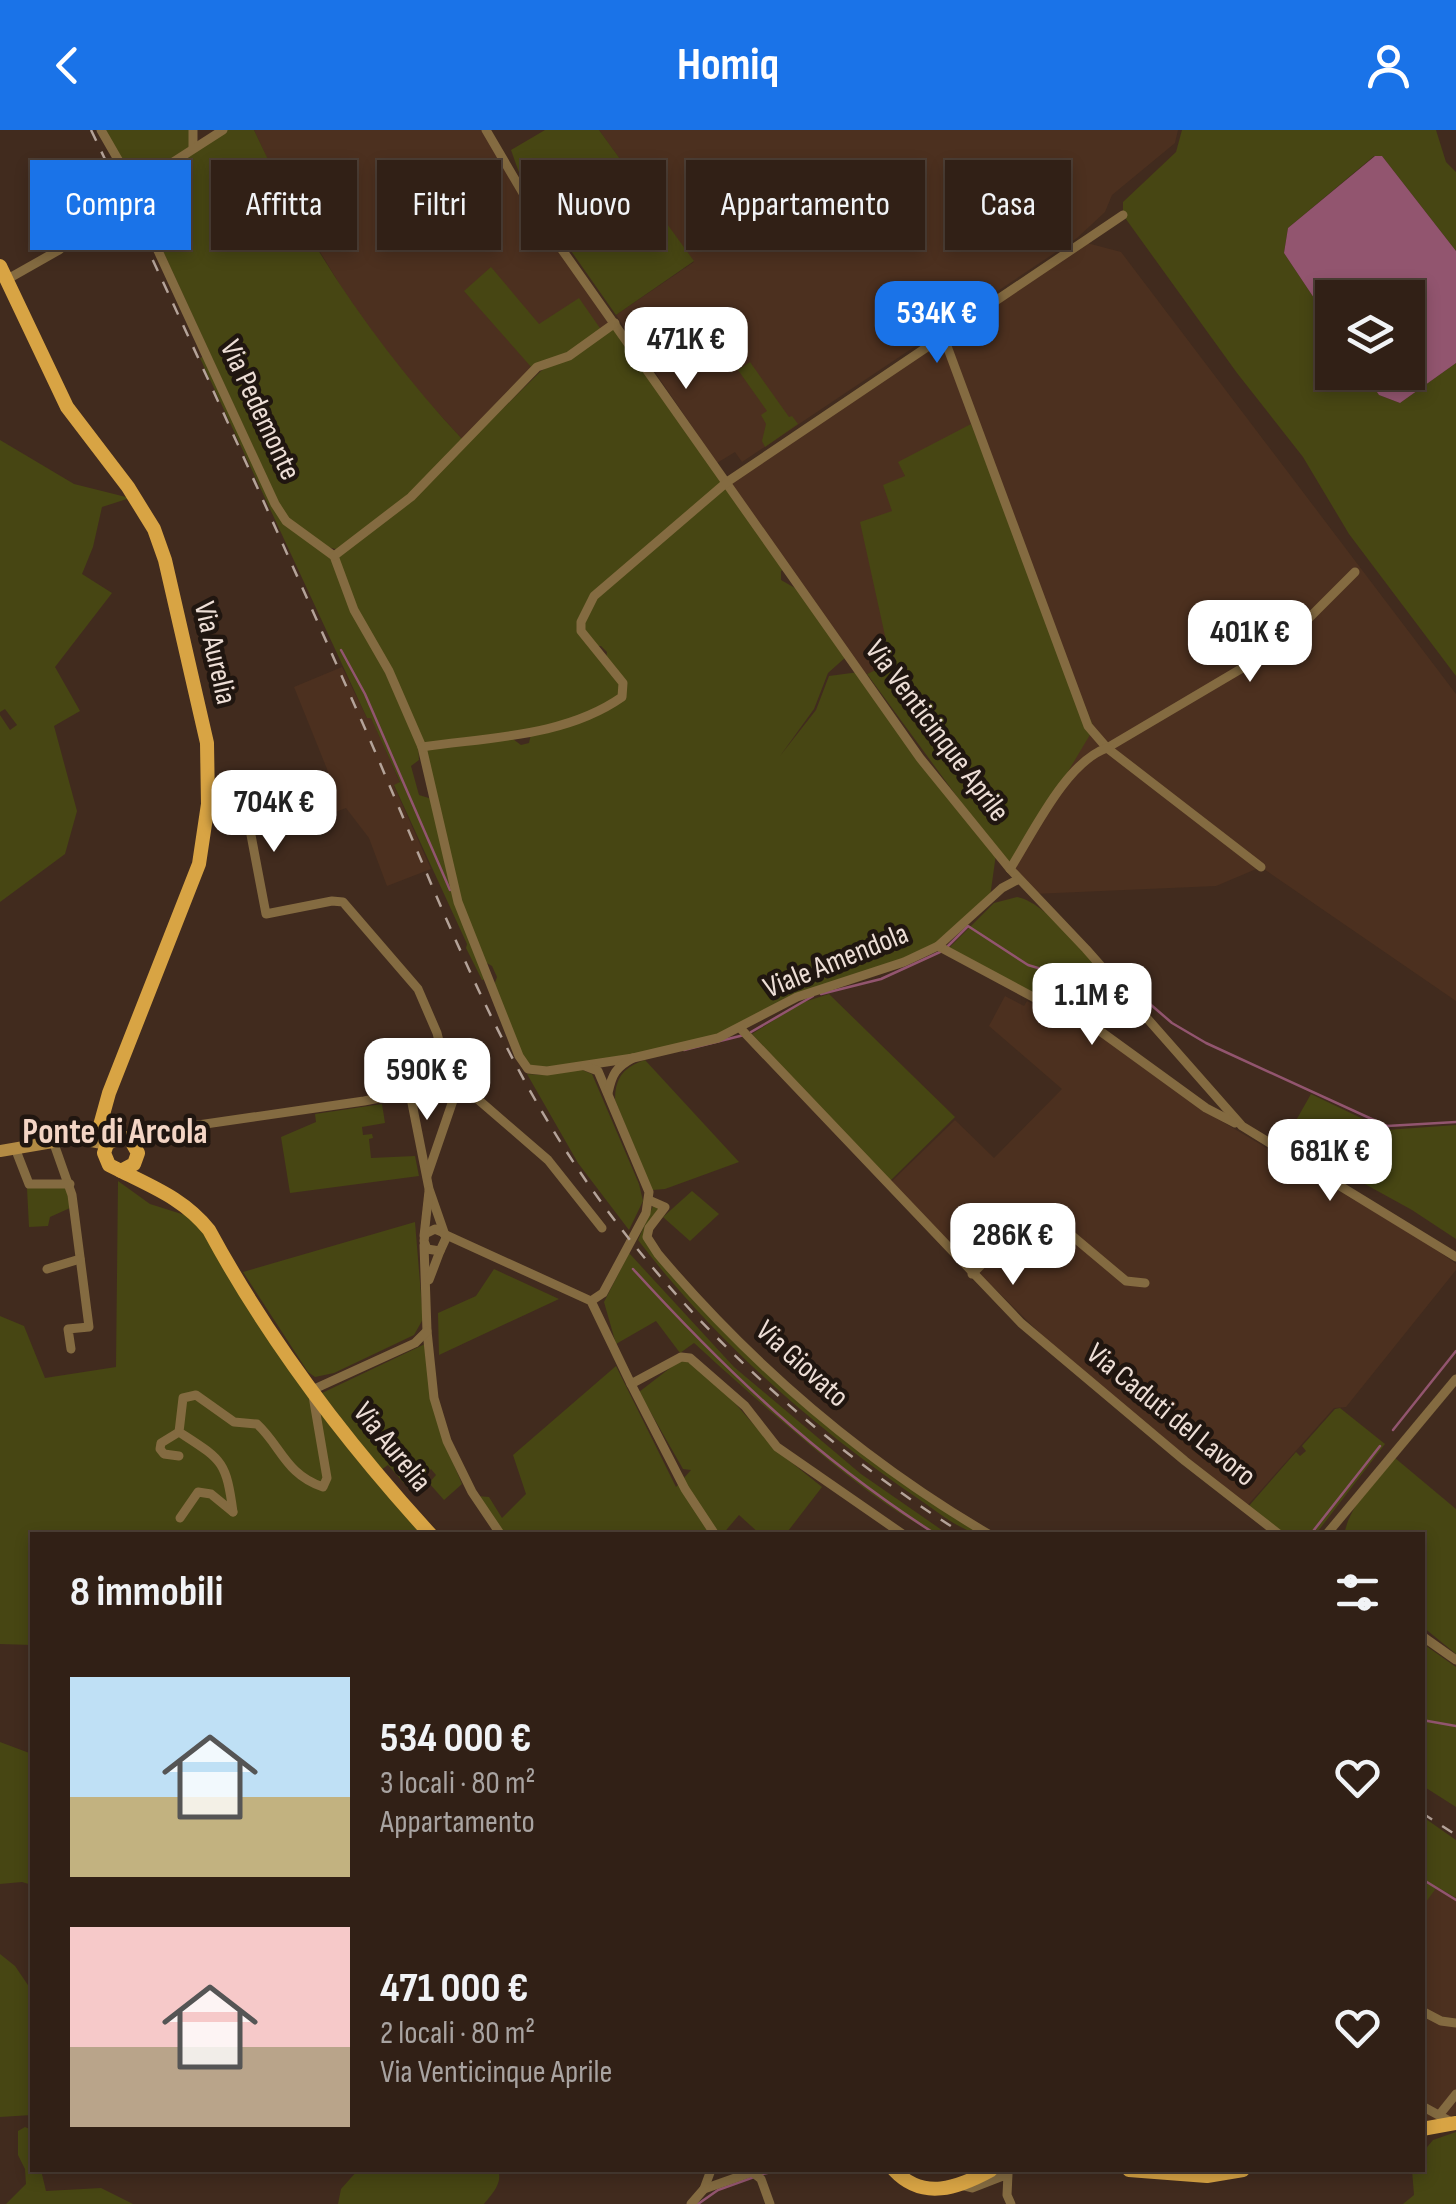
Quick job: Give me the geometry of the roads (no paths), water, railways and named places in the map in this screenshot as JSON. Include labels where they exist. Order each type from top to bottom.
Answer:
[{"type":"main road","name":"Via Aurelia","points":[[3,273],[67,408],[139,502],[159,541],[208,756],[208,804],[199,864],[101,1121],[109,1166],[194,1211],[264,1324],[312,1390],[429,1532]]},
{"type":"main road","points":[[108,1145],[125,1137],[153,1186]]},
{"type":"main road","points":[[121,1170],[136,1154]]},
{"type":"main road","points":[[1425,2128],[1450,2120]]},
{"type":"main road","points":[[896,2172],[924,2190],[960,2185],[986,2172]]},
{"type":"main road","points":[[1155,2172],[1206,2176],[1230,2172]]},
{"type":"street","points":[[101,130],[118,160]]},
{"type":"street","points":[[193,130],[193,147]]},
{"type":"street","points":[[175,160],[223,130]]},
{"type":"street","name":"Via Venticinque Aprile","points":[[486,130],[527,200],[920,758],[1010,869],[1242,1126],[1456,1257]]},
{"type":"street","points":[[422,746],[538,731],[605,708],[622,697],[622,682],[581,631],[580,622],[594,596],[727,482],[1123,216]]},
{"type":"street","points":[[3,273],[59,250]]},
{"type":"street","name":"Via Pedemonte","points":[[158,250],[282,515],[334,556]]},
{"type":"street","points":[[616,323],[569,356],[537,368],[411,497],[334,556],[354,610],[389,671],[422,746],[458,902],[519,1056],[532,1070],[633,1058]]},
{"type":"street","points":[[944,338],[1088,726],[1106,748],[1261,867]]},
{"type":"street","points":[[1010,869],[1067,780],[1093,752],[1283,644],[1355,572]]},
{"type":"street","points":[[208,804],[308,792]]},
{"type":"street","points":[[248,800],[266,914],[338,900],[418,989],[455,1084],[548,1160],[602,1228]]},
{"type":"street","name":"Viale Amendola","points":[[633,1058],[744,1033],[797,997],[943,949],[1002,888],[1019,879]]},
{"type":"street","points":[[943,949],[1063,1013],[1089,1022],[1206,1108],[1242,1126]]},
{"type":"street","name":"Via Caduti del Lavoro","points":[[744,1033],[1020,1324],[1276,1532]]},
{"type":"street","points":[[608,1093],[618,1066],[633,1058]]},
{"type":"street","points":[[585,1066],[598,1072],[649,1192],[646,1213],[604,1293],[591,1301]]},
{"type":"street","points":[[136,1154],[164,1130],[455,1084]]},
{"type":"street","points":[[427,1176],[455,1084]]},
{"type":"street","points":[[410,1093],[443,1233],[442,1249],[432,1266],[427,1292]]},
{"type":"street","points":[[76,1138],[101,1121]]},
{"type":"street","points":[[0,1152],[76,1138],[108,1145]]},
{"type":"street","points":[[53,1141],[70,1184],[89,1327],[68,1329],[71,1349]]},
{"type":"street","points":[[15,1148],[29,1184],[70,1184]]},
{"type":"street","points":[[430,1189],[424,1241],[434,1398],[448,1441],[472,1492],[499,1532]]},
{"type":"street","name":"Via Giovato","points":[[649,1200],[665,1206],[646,1238],[763,1365],[850,1439],[986,1532]]},
{"type":"street","points":[[972,1274],[1039,1208],[1126,1281],[1145,1283]]},
{"type":"street","points":[[424,1241],[431,1230],[443,1233],[591,1301],[685,1489],[713,1532]]},
{"type":"street","points":[[424,1241],[431,1251],[470,1248]]},
{"type":"street","points":[[46,1269],[80,1258]]},
{"type":"street","points":[[179,1432],[183,1398],[196,1395],[234,1422],[262,1428],[292,1468],[306,1480],[323,1486],[327,1478],[312,1390],[415,1343],[427,1331]]},
{"type":"street","points":[[631,1384],[681,1358],[690,1358],[745,1406],[759,1428],[788,1456],[900,1532]]},
{"type":"street","points":[[1328,1532],[1456,1378]]},
{"type":"street","points":[[179,1432],[161,1443],[160,1449],[164,1454],[179,1456]]},
{"type":"street","points":[[179,1432],[223,1464],[233,1512],[211,1494],[198,1492],[180,1518]]},
{"type":"street","points":[[1425,1638],[1456,1660]]},
{"type":"street","points":[[1425,2012],[1456,2024]]},
{"type":"street","points":[[1425,2108],[1450,2120],[1456,2094]]},
{"type":"street","points":[[704,2190],[710,2172]]},
{"type":"street","points":[[690,2204],[704,2190],[752,2172],[759,2176],[770,2204]]},
{"type":"street","points":[[960,2185],[972,2188],[1008,2174],[1007,2195],[1011,2204]]},
{"type":"waterway","points":[[341,650],[365,694],[450,890]]},
{"type":"waterway","points":[[947,947],[968,926],[1028,965],[1111,990]]},
{"type":"waterway","points":[[821,994],[881,979],[940,952]]},
{"type":"waterway","points":[[751,1032],[813,996]]},
{"type":"waterway","points":[[1143,998],[1172,1023],[1206,1043],[1387,1126],[1456,1122]]},
{"type":"waterway","points":[[684,1050],[744,1035]]},
{"type":"waterway","points":[[633,1269],[776,1412],[853,1476],[933,1532]]},
{"type":"waterway","points":[[1393,1430],[1456,1351]]},
{"type":"waterway","points":[[1312,1532],[1380,1446]]},
{"type":"waterway","points":[[1425,1721],[1456,1726]]},
{"type":"waterway","points":[[1425,1881],[1456,1900]]},
{"type":"waterway","points":[[762,2174],[772,2172]]},
{"type":"waterway","points":[[698,2204],[718,2190],[754,2177]]},
{"type":"railway","points":[[91,130],[359,715],[459,948],[546,1118],[619,1226],[706,1326],[804,1418],[856,1460],[960,1532]]},
{"type":"railway","points":[[1425,1815],[1456,1835]]},
{"type":"district","name":"Ponte di Arcola","points":[[115,1132]]}]
